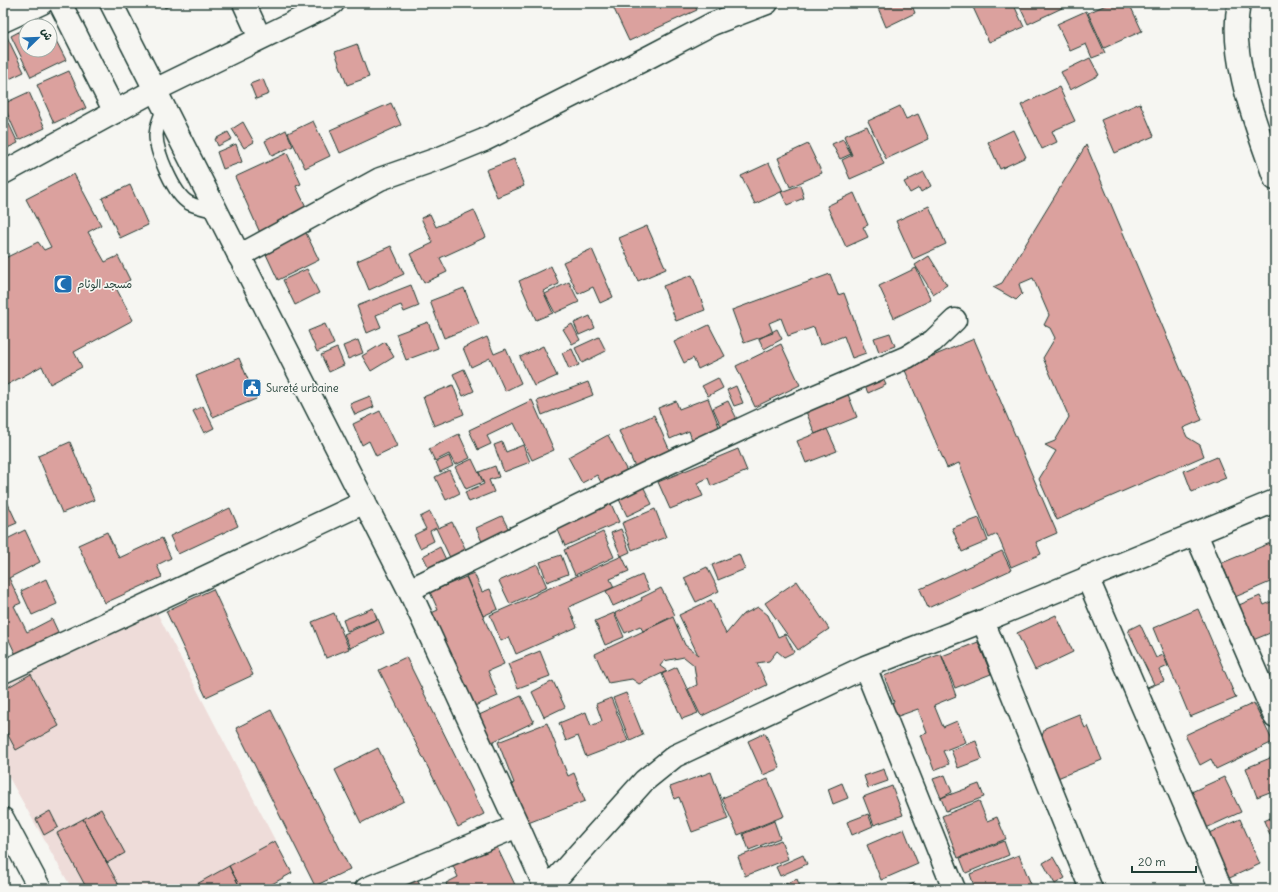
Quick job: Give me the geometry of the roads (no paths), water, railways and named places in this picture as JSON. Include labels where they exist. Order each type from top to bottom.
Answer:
[{"type":"street","points":[[3,21],[42,3]]},
{"type":"street","points":[[60,3],[116,112]]},
{"type":"street","points":[[111,3],[409,590],[546,889],[644,782],[675,756],[865,667],[983,621],[1275,501]]},
{"type":"street","points":[[244,3],[260,38]]},
{"type":"street","points":[[3,173],[155,90],[333,3]]},
{"type":"street","points":[[239,256],[380,179],[440,158],[484,140],[712,24],[767,3]]},
{"type":"street","points":[[1239,3],[1237,14],[1238,50],[1248,102],[1275,179]]},
{"type":"street","points":[[409,590],[645,474],[778,412],[907,357],[933,341],[955,320]]},
{"type":"street","points":[[3,672],[365,502]]},
{"type":"street","points":[[1196,534],[1275,717]]},
{"type":"street","points":[[1087,577],[1221,889]]},
{"type":"street","points":[[983,621],[1092,889]]},
{"type":"street","points":[[865,667],[954,889]]},
{"type":"street","points":[[3,819],[40,889]]},
{"type":"street","points":[[366,889],[518,826]]},
{"type":"place","name":"مسجد الوئام","points":[[63,284]]},
{"type":"place","name":"Sureté urbaine","points":[[252,388]]}]
